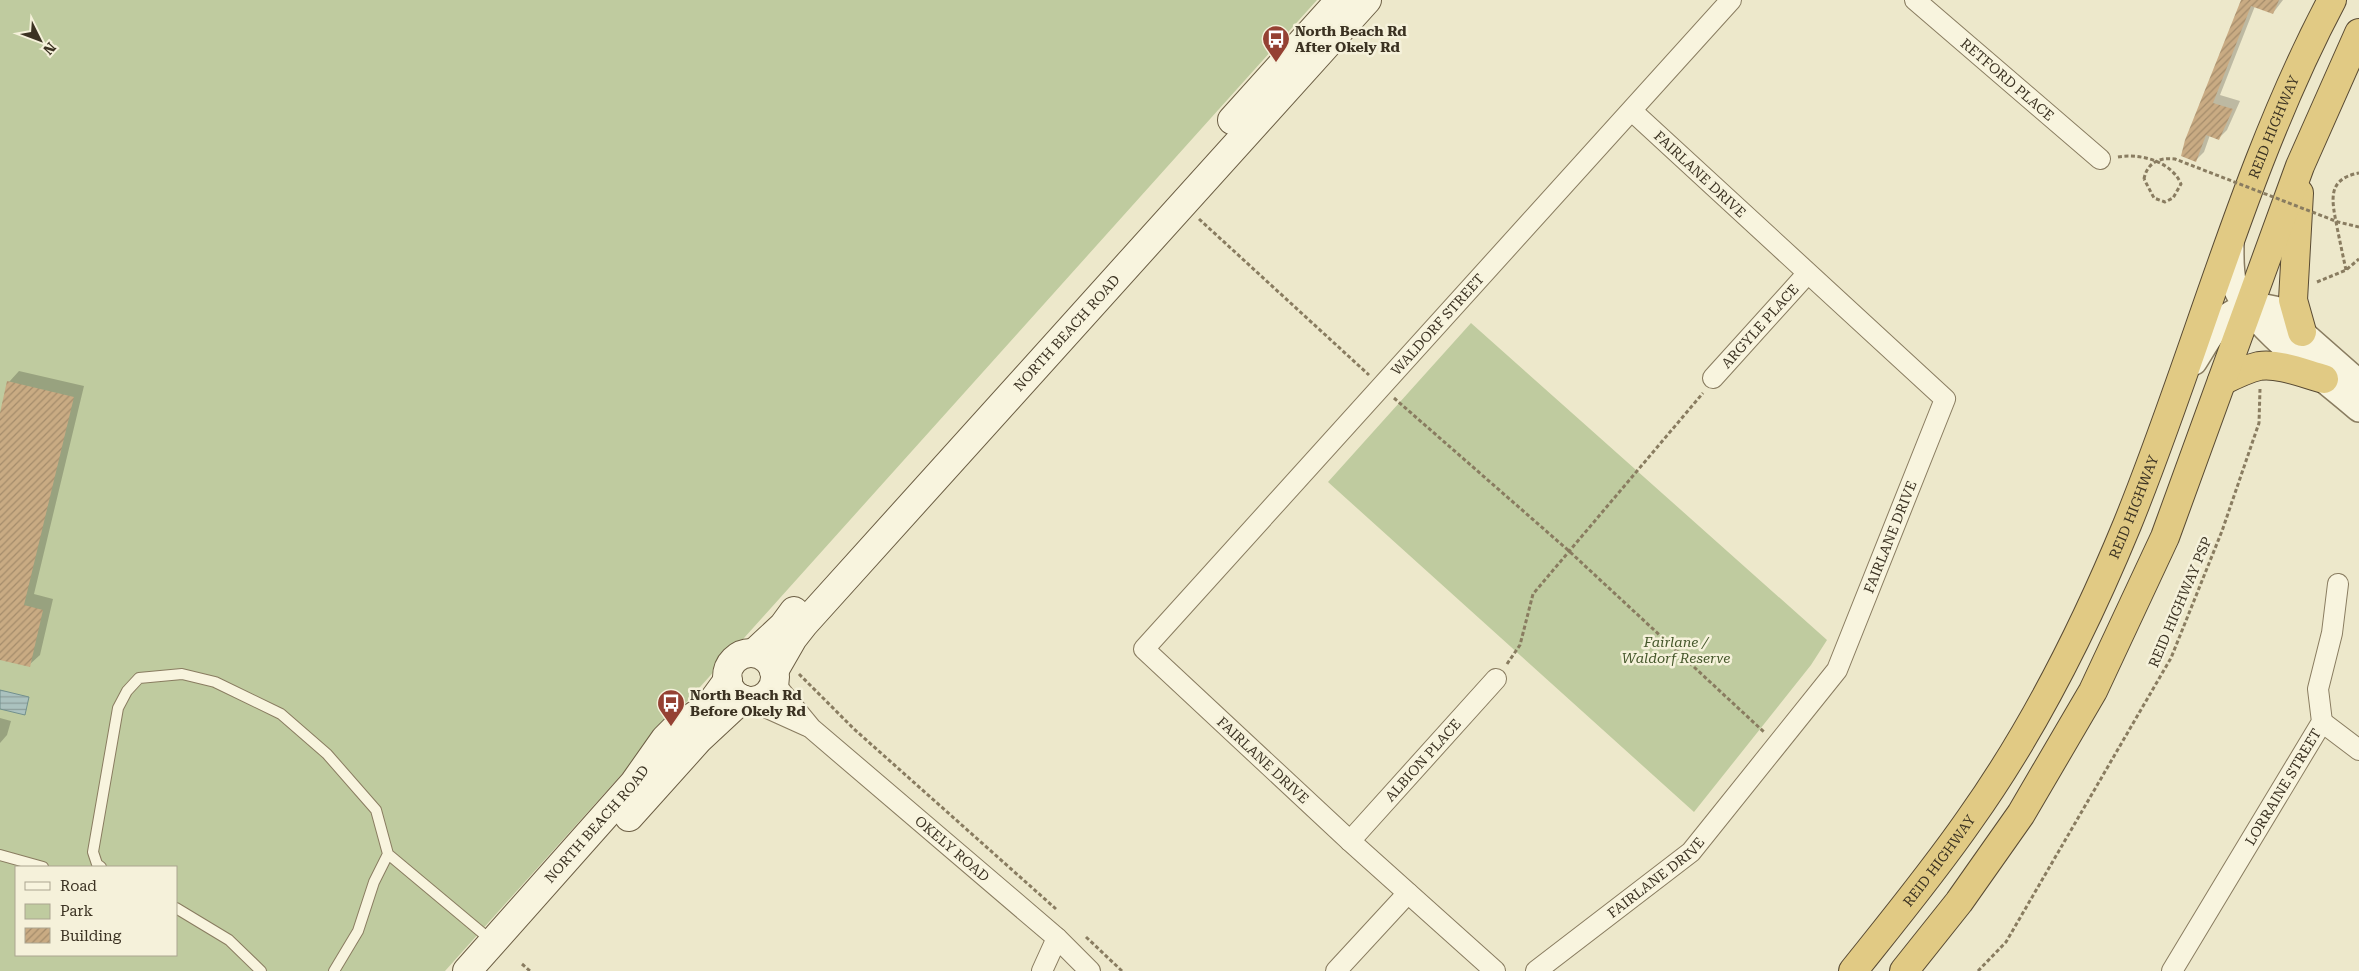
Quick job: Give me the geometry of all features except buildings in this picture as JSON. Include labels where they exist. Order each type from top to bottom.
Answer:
[{"type":"highway","name":"REID HIGHWAY","points":[[1853,971],[1971,818],[2029,724],[2098,591],[2127,523],[2180,382],[2264,149],[2315,33],[2332,0]]},
{"type":"highway","points":[[1904,971],[1959,902],[2021,814],[2093,691],[2165,537],[2222,381],[2257,311],[2300,166],[2359,33]]},
{"type":"highway","points":[[2300,166],[2293,300],[2302,332]]},
{"type":"highway","points":[[2222,381],[2247,369],[2260,366],[2270,366],[2324,379]]},
{"type":"main road","name":"NORTH BEACH ROAD","points":[[754,654],[783,626],[834,563],[1340,0]]},
{"type":"main road","name":"NORTH BEACH ROAD","points":[[781,675],[793,638],[804,624],[1367,0]]},
{"type":"main road","points":[[747,654],[754,654],[767,659],[781,675],[766,696],[741,693],[728,673],[734,660],[747,654]]},
{"type":"main road","name":"NORTH BEACH ROAD","points":[[467,971],[634,783],[665,739],[675,729],[709,706],[741,693]]},
{"type":"main road","name":"NORTH BEACH ROAD","points":[[491,971],[741,693]]},
{"type":"street","name":"WALDORF STREET","points":[[1144,649],[1732,0]]},
{"type":"street","name":"RETFORD PLACE","points":[[1915,0],[2100,159]]},
{"type":"street","name":"FAIRLANE DRIVE","points":[[1536,971],[1691,852],[1837,670],[1945,399],[1632,111]]},
{"type":"street","points":[[2231,240],[2231,269],[2235,285],[2257,311],[2324,379],[2359,409]]},
{"type":"street","name":"ARGYLE PLACE","points":[[1713,378],[1807,274]]},
{"type":"street","points":[[2180,382],[2218,325],[2230,313],[2257,311],[2302,332],[2359,383]]},
{"type":"street","name":"LORRAINE STREET","points":[[2172,971],[2322,722],[2318,689],[2332,633],[2338,584]]},
{"type":"street","name":"FAIRLANE DRIVE","points":[[1144,649],[1350,841],[1495,971]]},
{"type":"street","name":"OKELY ROAD","points":[[781,675],[811,728]]},
{"type":"street","name":"ALBION PLACE","points":[[1350,841],[1496,679]]},
{"type":"street","name":"OKELY ROAD","points":[[741,693],[811,728],[1057,938],[1090,971]]},
{"type":"street","points":[[2322,722],[2359,750]]},
{"type":"street","points":[[1336,971],[1408,893]]},
{"type":"street","points":[[1042,971],[1057,938]]},
{"type":"lane","points":[[95,866],[93,852],[118,708],[127,691],[139,678],[182,674],[215,682],[281,714],[328,754],[376,810],[388,854],[493,942]]},
{"type":"lane","points":[[334,971],[358,931],[374,882],[388,854]]},
{"type":"lane","points":[[0,855],[39,866]]},
{"type":"lane","points":[[178,909],[228,940],[261,971]]},
{"type":"path","points":[[2100,159],[2131,155],[2142,156],[2170,169],[2177,175],[2181,184],[2173,198],[2164,202],[2154,198],[2144,179],[2145,171],[2151,164],[2164,158],[2175,159],[2338,222],[2359,227]]},
{"type":"path","points":[[2346,270],[2332,200],[2337,184],[2347,175],[2359,173]]},
{"type":"path","points":[[1196,217],[1381,386],[1569,551],[1777,744]]},
{"type":"path","points":[[2294,285],[2303,286],[2329,279],[2346,270],[2359,258]]},
{"type":"path","name":"REID HIGHWAY PSP","points":[[1978,971],[2006,942],[2171,658],[2222,532],[2259,423],[2260,366]]},
{"type":"path","points":[[1496,679],[1520,645],[1533,594],[1642,463],[1698,401],[1713,378]]},
{"type":"path","points":[[781,675],[854,729],[1057,910]]},
{"type":"path","points":[[1084,935],[1122,971]]},
{"type":"path","points":[[522,964],[530,971]]},
{"type":"green space","points":[[0,0],[1317,0],[445,971],[0,971]]},
{"type":"green space","name":"Fairlane / Waldorf Reserve","points":[[1471,323],[1827,640],[1811,665],[1694,812],[1328,482]]},
{"type":"water","points":[[0,690],[29,697],[25,715],[0,709]]},
{"type":"place","name":"North Beach Rd After Okely Rd","points":[[1276,63]]},
{"type":"place","name":"North Beach Rd Before Okely Rd","points":[[671,727]]}]
